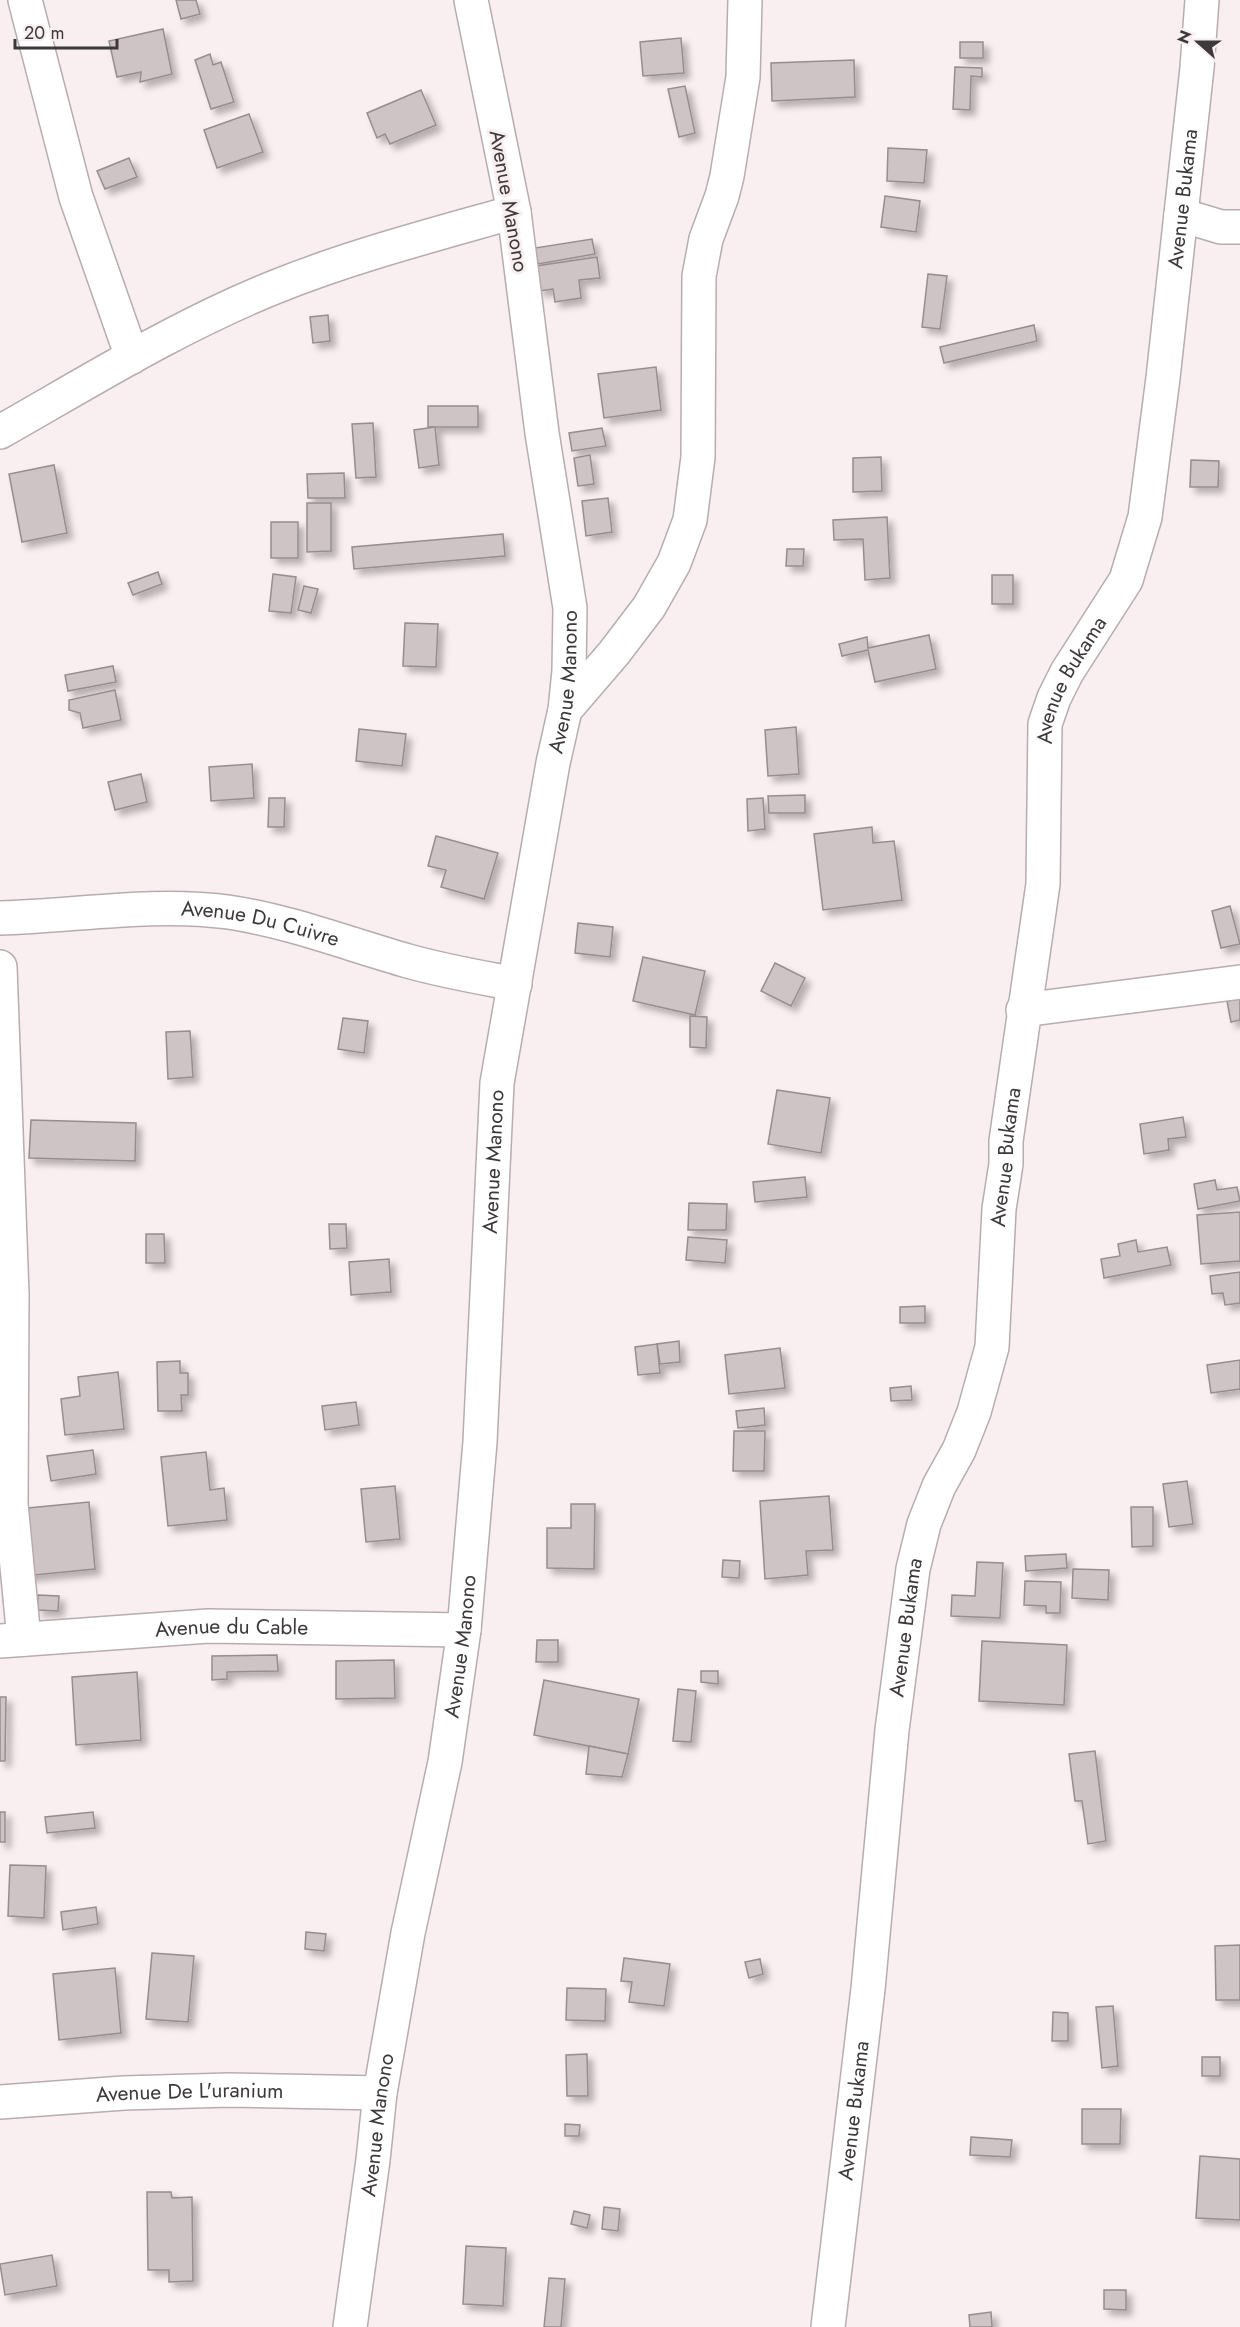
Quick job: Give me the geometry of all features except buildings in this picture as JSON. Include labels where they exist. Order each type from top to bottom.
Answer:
[{"type":"street","points":[[25,0],[76,197],[132,357]]},
{"type":"street","name":"Avenue Manono","points":[[350,2327],[380,2093],[408,1933],[445,1762],[464,1630],[480,1442],[498,1083],[553,763],[565,710],[569,671],[570,608],[542,433],[514,212],[471,0]]},
{"type":"street","points":[[565,710],[614,653],[649,607],[674,563],[690,520],[698,457],[699,276],[706,238],[727,176],[744,77],[745,0]]},
{"type":"street","name":"Avenue Bukama","points":[[828,2327],[868,1989],[892,1730],[913,1569],[924,1524],[974,1412],[992,1347],[999,1209],[1023,1010],[1043,884],[1046,724],[1054,698],[1067,672],[1126,580],[1145,518],[1163,378],[1202,0]]},
{"type":"street","points":[[0,432],[192,324],[274,288],[359,256],[514,212]]},
{"type":"street","points":[[1180,215],[1221,227],[1240,227]]},
{"type":"street","name":"Avenue Du Cuivre","points":[[0,918],[41,917],[85,911],[225,912],[262,918],[454,973],[515,984]]},
{"type":"street","points":[[0,967],[12,1294],[12,1640]]},
{"type":"street","points":[[1023,1010],[1240,982]]},
{"type":"street","name":"Avenue du Cable","points":[[12,1640],[208,1626],[464,1630]]},
{"type":"street","name":"Avenue De L'uranium","points":[[0,2102],[124,2093],[229,2090],[380,2093]]}]
